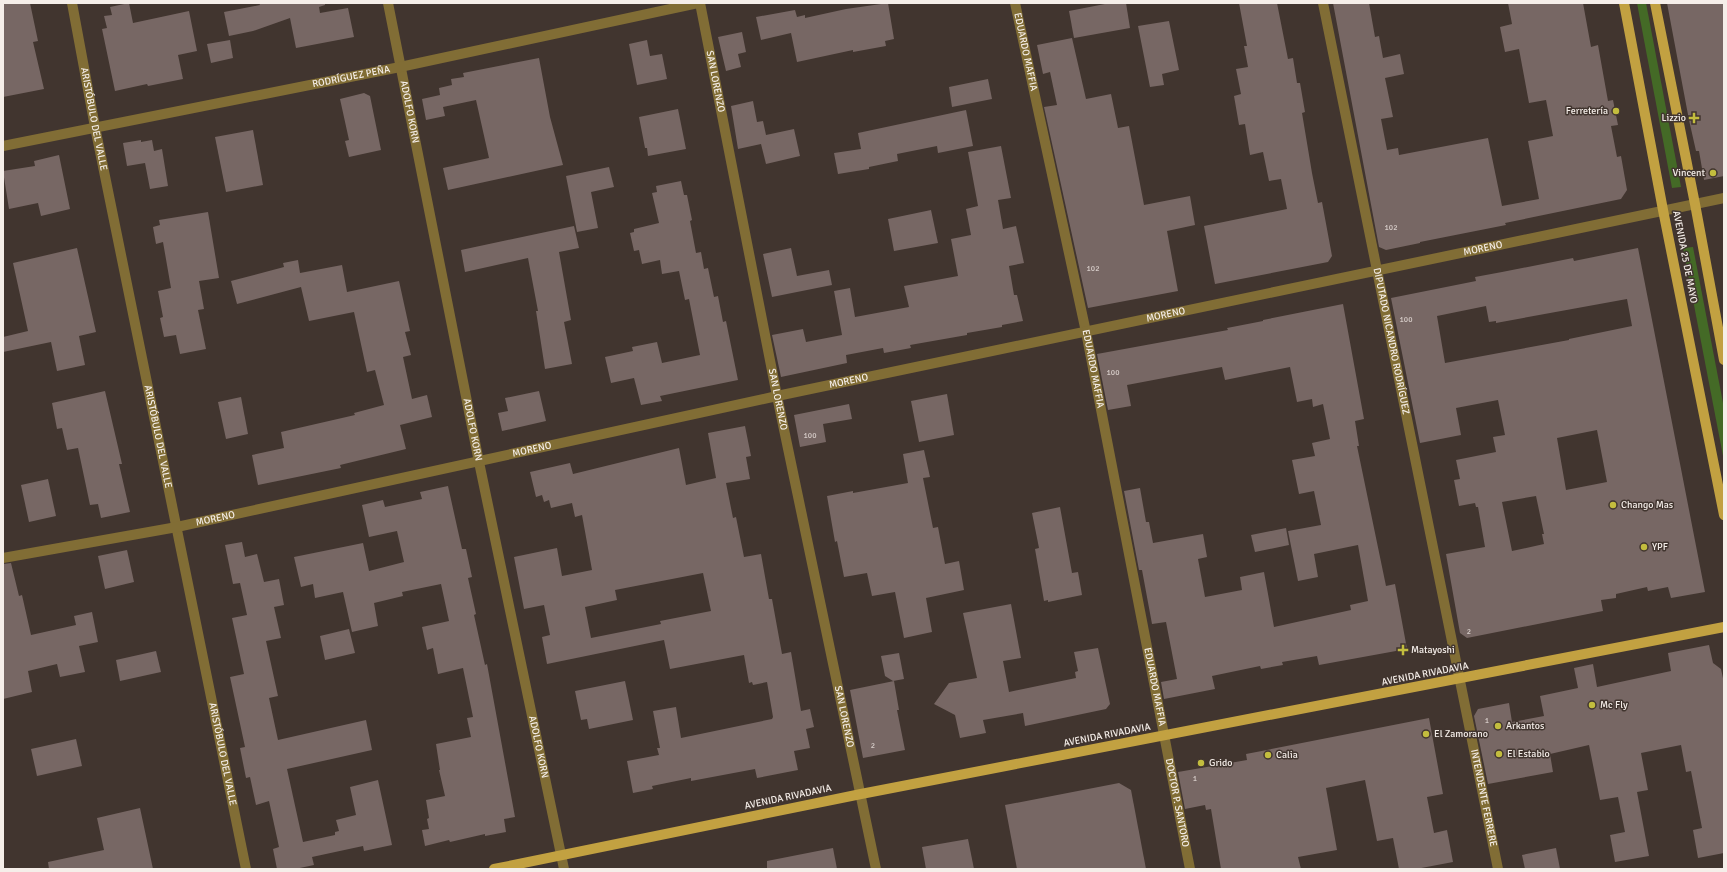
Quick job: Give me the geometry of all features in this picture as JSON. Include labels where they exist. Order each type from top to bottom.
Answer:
[{"type":"main road","name":"AVENIDA 25 DE MAYO","points":[[1624,3],[1663,210],[1724,515]]},
{"type":"main road","name":"AVENIDA 25 DE MAYO","points":[[1655,3],[1724,360]]},
{"type":"main road","name":"AVENIDA RIVADAVIA","points":[[494,869],[861,794],[1724,627]]},
{"type":"street","name":"ARISTÓBULO DEL VALLE","points":[[72,3],[95,127],[246,869]]},
{"type":"street","name":"ADOLFO KORN","points":[[388,3],[479,462],[564,869]]},
{"type":"street","name":"RODRÍGUEZ PEÑA","points":[[3,146],[400,67],[699,3]]},
{"type":"street","name":"SAN LORENZO","points":[[699,3],[777,396],[876,869]]},
{"type":"street","name":"EDUARDO MAFFIA","points":[[1015,3],[1086,332],[1164,736]]},
{"type":"street","name":"DIPUTADO NICANDRO RODRÍGUEZ","points":[[1323,3],[1460,679]]},
{"type":"street","name":"MORENO","points":[[3,558],[177,528],[777,396],[1724,198]]},
{"type":"street","name":"INTENDENTE FERRERE","points":[[1460,679],[1498,869]]},
{"type":"street","name":"DOCTOR P. SANTORO","points":[[1164,736],[1190,869]]},
{"type":"green space","points":[[1637,3],[1646,3],[1681,187],[1672,188]]},
{"type":"green space","points":[[1693,247],[1724,408],[1724,461],[1683,248]]},
{"type":"building","points":[[3,3],[30,3],[38,41],[33,42],[44,89],[3,97]]},
{"type":"building","points":[[129,3],[133,23],[189,11],[197,51],[178,55],[183,79],[148,86],[147,84],[115,91],[102,29],[107,28],[104,16],[112,15],[110,7]]},
{"type":"building","points":[[259,3],[325,3],[325,5],[319,7],[320,13],[348,8],[354,37],[296,48],[290,18],[253,31],[229,36],[224,12],[260,5]]},
{"type":"building","points":[[888,3],[894,39],[885,41],[886,46],[853,52],[853,50],[797,62],[791,33],[761,40],[756,17],[795,10],[797,17],[805,15],[805,18],[846,9]]},
{"type":"building","points":[[1110,3],[1126,3],[1130,28],[1074,38],[1069,11]]},
{"type":"building","points":[[1239,3],[1277,3],[1288,59],[1293,58],[1297,83],[1300,83],[1305,112],[1302,113],[1312,173],[1318,203],[1322,202],[1332,256],[1328,262],[1215,284],[1204,226],[1287,209],[1281,179],[1269,181],[1263,152],[1250,155],[1245,124],[1239,125],[1234,96],[1241,94],[1236,69],[1248,67],[1244,46],[1247,46]]},
{"type":"building","points":[[1333,3],[1369,3],[1375,37],[1379,36],[1383,58],[1400,54],[1404,74],[1385,78],[1393,117],[1381,119],[1387,150],[1398,148],[1399,155],[1488,138],[1502,206],[1539,199],[1528,141],[1553,136],[1546,100],[1529,103],[1519,49],[1505,52],[1500,27],[1512,24],[1508,3],[1583,3],[1591,47],[1598,45],[1608,101],[1613,100],[1618,125],[1611,126],[1617,157],[1621,156],[1627,190],[1621,199],[1386,250],[1379,247]]},
{"type":"building","points":[[1667,3],[1724,3],[1724,176],[1704,180],[1699,151],[1696,151],[1689,120]]},
{"type":"building","points":[[1169,21],[1179,70],[1162,74],[1164,85],[1150,87],[1138,26]]},
{"type":"building","points":[[742,32],[746,52],[738,54],[741,67],[726,71],[718,37]]},
{"type":"building","points":[[1072,38],[1086,99],[1111,94],[1118,128],[1129,126],[1144,205],[1190,196],[1195,225],[1167,231],[1178,291],[1088,308],[1044,107],[1057,105],[1050,72],[1043,74],[1037,45]]},
{"type":"building","points":[[230,40],[233,58],[211,63],[207,44]]},
{"type":"building","points":[[647,40],[650,56],[662,54],[667,79],[637,85],[629,44]]},
{"type":"building","points":[[539,58],[550,117],[563,165],[448,190],[443,168],[489,158],[476,100],[443,107],[445,116],[426,120],[422,99],[440,95],[439,88],[452,85],[451,79],[464,77],[463,73]]},
{"type":"building","points":[[988,79],[992,99],[952,107],[949,87]]},
{"type":"building","points":[[364,93],[370,96],[381,150],[349,157],[345,141],[349,140],[340,99]]},
{"type":"building","points":[[753,101],[757,122],[763,121],[766,135],[794,129],[800,156],[766,164],[761,144],[738,149],[731,106]]},
{"type":"building","points":[[678,109],[686,149],[648,156],[639,117]]},
{"type":"building","points":[[966,110],[973,146],[938,153],[937,146],[897,154],[898,161],[869,167],[869,169],[838,174],[834,153],[861,149],[858,133]]},
{"type":"building","points":[[253,130],[263,185],[226,192],[215,137]]},
{"type":"building","points":[[141,140],[141,142],[152,140],[154,151],[162,149],[168,186],[150,189],[145,163],[127,166],[123,143]]},
{"type":"building","points":[[1001,146],[1011,198],[998,200],[1003,229],[1016,226],[1024,263],[1009,266],[1014,295],[1017,295],[1023,321],[1002,325],[1002,327],[967,333],[967,335],[910,345],[911,348],[884,353],[883,348],[846,355],[847,363],[781,377],[772,335],[803,329],[806,342],[842,335],[834,291],[850,288],[855,317],[909,307],[904,286],[958,276],[951,239],[971,235],[966,209],[978,206],[968,152]]},
{"type":"building","points":[[59,155],[70,209],[41,216],[38,203],[9,209],[3,171],[35,166],[34,161]]},
{"type":"building","points":[[609,167],[614,187],[591,192],[598,228],[577,232],[566,176]]},
{"type":"building","points":[[681,181],[684,195],[687,195],[696,253],[701,252],[704,269],[708,268],[714,297],[718,296],[723,322],[726,321],[738,380],[660,396],[662,401],[641,405],[634,378],[611,383],[605,357],[633,351],[632,347],[657,342],[662,363],[700,355],[689,299],[685,300],[679,271],[662,274],[660,260],[642,264],[639,250],[634,251],[630,233],[634,232],[634,229],[659,223],[652,193],[657,192],[656,186]]},
{"type":"building","points":[[931,210],[938,243],[894,251],[888,219]]},
{"type":"building","points":[[208,212],[219,278],[199,281],[204,309],[198,310],[206,349],[180,354],[176,335],[164,337],[160,318],[163,317],[158,291],[171,288],[163,242],[156,244],[153,227],[160,225],[159,220]]},
{"type":"building","points":[[574,226],[579,248],[559,252],[571,320],[564,322],[572,364],[545,369],[536,311],[538,311],[528,258],[465,272],[461,250]]},
{"type":"building","points":[[77,248],[96,332],[79,336],[85,365],[57,371],[51,342],[3,352],[3,337],[28,331],[13,263]]},
{"type":"building","points":[[791,248],[797,276],[829,270],[832,285],[772,297],[763,254]]},
{"type":"building","points":[[1638,248],[1705,592],[1671,598],[1668,587],[1648,591],[1647,587],[1616,594],[1616,598],[1601,600],[1603,611],[1467,638],[1460,633],[1446,554],[1485,547],[1478,507],[1476,507],[1475,503],[1459,506],[1454,480],[1460,479],[1456,460],[1496,452],[1493,437],[1505,435],[1498,400],[1456,408],[1461,435],[1420,443],[1391,298],[1476,281],[1475,277],[1573,258],[1574,261]],"holes":[[[1627,299],[1632,326],[1569,340],[1445,363],[1437,316],[1486,306],[1489,322],[1496,321],[1496,323]],[[1597,430],[1607,482],[1566,490],[1557,438]],[[1536,496],[1544,534],[1542,534],[1544,544],[1512,551],[1502,502]]]},
{"type":"building","points":[[298,260],[300,273],[342,265],[347,292],[399,281],[410,331],[405,332],[411,355],[403,357],[412,399],[427,395],[432,417],[400,425],[406,449],[340,465],[341,468],[258,485],[252,455],[284,448],[281,432],[355,415],[354,413],[384,405],[375,370],[367,372],[354,312],[309,321],[301,287],[237,304],[231,281],[284,267],[283,263]]},
{"type":"building","points":[[1343,304],[1364,419],[1355,421],[1359,446],[1357,446],[1386,586],[1395,584],[1407,649],[1319,665],[1317,656],[1282,662],[1283,665],[1261,669],[1260,666],[1212,676],[1215,689],[1164,699],[1161,682],[1177,679],[1166,622],[1152,624],[1142,570],[1139,570],[1124,491],[1140,488],[1146,522],[1149,522],[1153,543],[1203,534],[1207,557],[1198,559],[1205,597],[1242,590],[1240,577],[1264,572],[1274,627],[1351,610],[1350,605],[1368,601],[1358,545],[1314,554],[1318,577],[1298,581],[1288,531],[1321,525],[1314,491],[1299,494],[1292,460],[1315,456],[1312,443],[1330,439],[1323,404],[1313,407],[1312,399],[1297,402],[1290,367],[1225,380],[1222,367],[1127,385],[1131,406],[1108,410],[1097,354],[1228,330],[1227,328]]},
{"type":"building","points":[[105,391],[122,464],[119,464],[130,512],[101,518],[98,504],[90,505],[78,448],[67,450],[62,428],[57,429],[52,403]]},
{"type":"building","points":[[539,391],[546,421],[502,431],[498,413],[508,411],[505,398]]},
{"type":"building","points":[[947,394],[954,435],[919,442],[911,401]]},
{"type":"building","points":[[241,397],[248,434],[226,439],[218,402]]},
{"type":"building","points":[[849,404],[852,419],[823,424],[826,442],[800,447],[794,415]]},
{"type":"building","points":[[745,426],[751,456],[746,457],[750,479],[726,483],[733,518],[736,517],[744,557],[761,554],[769,599],[772,599],[782,654],[791,652],[801,711],[810,709],[814,727],[806,729],[810,748],[794,751],[798,770],[757,778],[755,769],[691,781],[691,778],[652,786],[653,789],[633,793],[627,761],[659,755],[657,748],[660,748],[653,711],[676,707],[681,738],[772,719],[773,717],[767,682],[753,685],[752,682],[749,683],[744,655],[670,669],[664,640],[547,664],[542,637],[550,635],[544,605],[524,609],[514,557],[557,548],[562,576],[592,570],[582,515],[575,517],[572,503],[551,508],[549,500],[544,502],[542,495],[536,497],[530,472],[570,463],[573,474],[679,448],[686,485],[716,478],[708,433]],"holes":[[[703,573],[711,611],[660,621],[661,624],[591,638],[585,607],[617,600],[615,590]]]},
{"type":"building","points":[[924,450],[930,477],[923,478],[933,528],[938,527],[945,564],[959,561],[964,590],[926,598],[932,632],[904,638],[895,592],[872,596],[867,573],[844,577],[837,541],[835,542],[827,496],[908,483],[903,454]]},
{"type":"building","points":[[48,479],[56,516],[29,522],[21,485]]},
{"type":"building","points":[[448,486],[462,549],[466,549],[472,577],[468,578],[476,614],[474,615],[485,665],[487,664],[515,817],[504,819],[506,832],[485,836],[485,834],[450,842],[449,840],[425,846],[422,830],[429,829],[426,800],[445,796],[439,770],[436,744],[471,737],[467,718],[473,717],[463,668],[438,674],[433,648],[427,650],[422,627],[449,621],[441,584],[402,592],[403,596],[374,603],[378,626],[352,632],[343,592],[315,598],[313,584],[301,587],[294,557],[363,543],[369,571],[404,562],[397,531],[369,537],[362,505],[383,500],[385,507],[422,499],[420,492]]},
{"type":"building","points":[[1060,507],[1072,573],[1078,572],[1082,595],[1048,602],[1048,600],[1044,601],[1035,549],[1039,548],[1032,513]]},
{"type":"building","points":[[1286,528],[1289,545],[1255,552],[1251,535]]},
{"type":"building","points":[[242,542],[245,557],[257,554],[264,582],[279,579],[284,605],[274,607],[281,638],[266,641],[278,696],[269,698],[278,740],[366,720],[372,750],[287,769],[303,842],[335,835],[335,832],[339,831],[336,820],[356,815],[350,787],[378,780],[392,845],[364,851],[363,846],[312,857],[314,865],[295,869],[277,869],[273,849],[279,847],[269,801],[256,805],[250,777],[246,778],[240,748],[245,747],[230,677],[244,674],[232,618],[247,615],[240,583],[233,584],[225,545]]},
{"type":"building","points":[[127,550],[134,582],[105,589],[98,556]]},
{"type":"building","points":[[11,563],[19,596],[22,595],[31,635],[76,625],[74,616],[92,612],[98,642],[79,646],[85,672],[60,677],[57,664],[28,671],[32,692],[3,699],[3,564]]},
{"type":"building","points":[[1011,604],[1021,658],[1003,661],[1009,692],[1076,678],[1075,672],[1078,671],[1074,652],[1098,648],[1110,704],[1106,709],[1025,726],[1023,713],[983,720],[986,733],[960,738],[955,715],[934,704],[949,683],[977,678],[963,613]]},
{"type":"building","points":[[349,629],[355,653],[325,660],[320,636]]},
{"type":"building","points":[[1709,645],[1713,663],[1721,669],[1724,683],[1724,853],[1698,858],[1693,830],[1702,828],[1691,771],[1686,772],[1681,745],[1641,753],[1648,790],[1637,792],[1649,856],[1615,862],[1610,835],[1625,832],[1618,797],[1600,800],[1589,745],[1550,754],[1553,772],[1488,784],[1474,716],[1478,709],[1509,703],[1512,722],[1544,716],[1540,696],[1578,688],[1574,668],[1593,664],[1597,687],[1671,671],[1668,653]]},
{"type":"building","points":[[156,651],[161,672],[120,681],[116,660]]},
{"type":"building","points":[[899,653],[904,679],[893,681],[885,676],[881,656]]},
{"type":"building","points":[[625,681],[633,720],[589,729],[587,719],[581,720],[575,691]]},
{"type":"building","points":[[894,681],[899,710],[897,710],[905,750],[863,758],[850,690]]},
{"type":"building","points":[[1429,718],[1443,794],[1427,797],[1434,833],[1447,830],[1453,862],[1416,869],[1399,869],[1393,838],[1377,841],[1365,780],[1326,788],[1337,850],[1298,857],[1301,869],[1221,869],[1211,809],[1206,810],[1205,805],[1185,809],[1178,772],[1247,760],[1246,754]]},
{"type":"building","points":[[76,739],[82,766],[37,776],[31,749]]},
{"type":"building","points":[[1119,783],[1131,790],[1146,869],[1017,869],[1005,805]]},
{"type":"building","points":[[140,808],[153,869],[49,869],[48,862],[104,850],[97,818]]},
{"type":"building","points":[[968,839],[974,869],[926,869],[922,847]]},
{"type":"building","points":[[833,848],[837,869],[767,869],[767,861]]},
{"type":"building","points":[[1556,848],[1560,869],[1525,869],[1522,855]]},
{"type":"place","name":"Ferretería","points":[[1616,111]]},
{"type":"place","name":"Lizzio","points":[[1694,118]]},
{"type":"place","name":"Vincent","points":[[1713,173]]},
{"type":"place","name":"Chango Mas","points":[[1613,505]]},
{"type":"place","name":"YPF","points":[[1644,547]]},
{"type":"place","name":"Matayoshi","points":[[1403,650]]},
{"type":"place","name":"Mc Fly","points":[[1592,705]]},
{"type":"place","name":"Arkantos","points":[[1498,726]]},
{"type":"place","name":"El Zamorano","points":[[1426,734]]},
{"type":"place","name":"El Establo","points":[[1499,754]]},
{"type":"place","name":"Calia","points":[[1268,755]]},
{"type":"place","name":"Grido","points":[[1201,763]]}]
